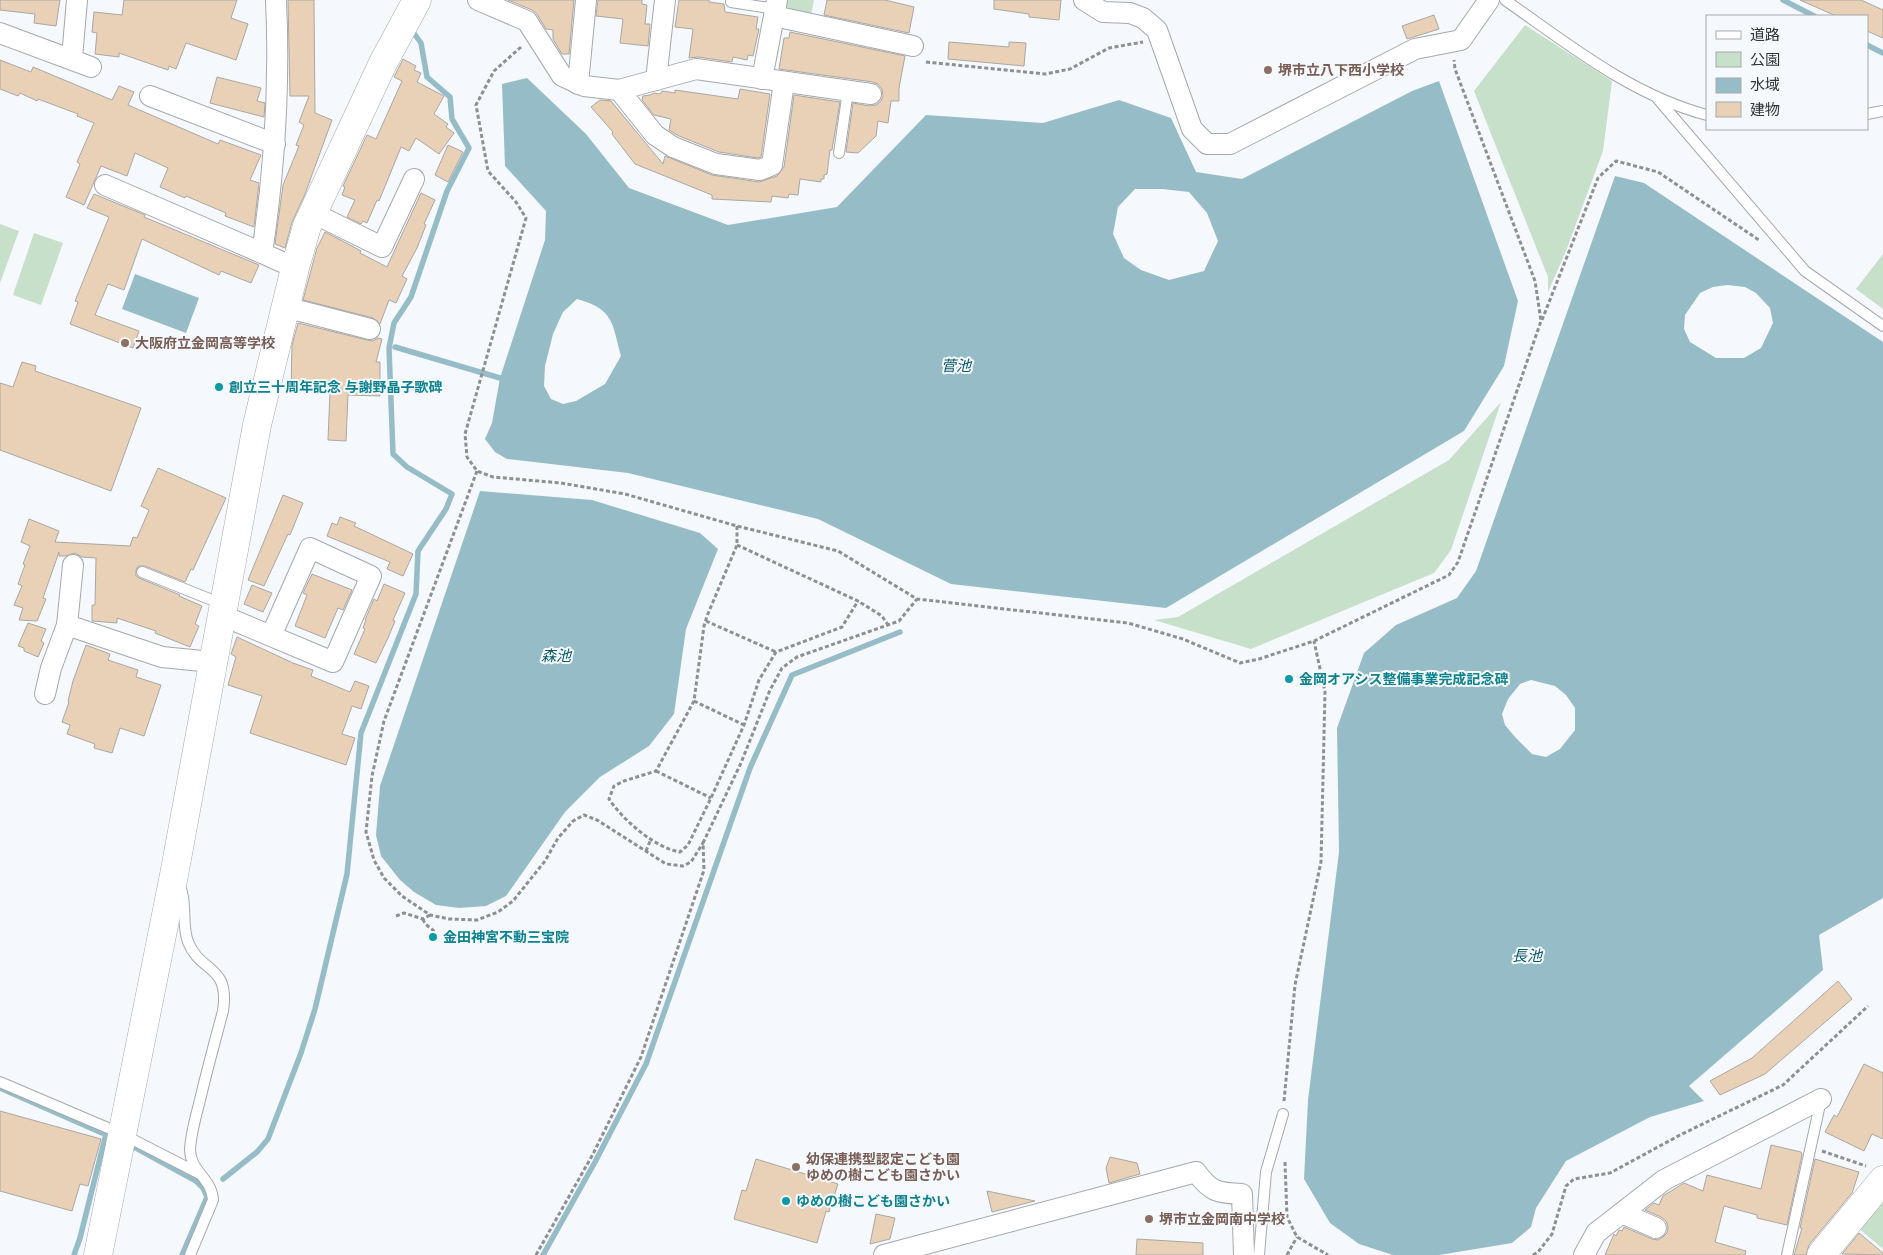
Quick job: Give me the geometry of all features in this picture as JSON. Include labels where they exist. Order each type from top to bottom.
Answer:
[{"type":"street","points":[[72,58],[77,0]]},
{"type":"street","points":[[262,252],[272,187],[275,144],[278,41],[276,0]]},
{"type":"street","points":[[98,1255],[174,875],[257,425],[285,307],[307,226],[383,63],[417,0]]},
{"type":"street","points":[[578,84],[586,0]]},
{"type":"street","points":[[656,80],[665,0]]},
{"type":"street","points":[[1084,0],[1104,12],[1130,13],[1143,18],[1157,30],[1192,129],[1207,144],[1230,144],[1415,49],[1457,41],[1489,0]]},
{"type":"street","points":[[486,2],[527,21],[562,76],[584,86],[619,90],[696,69],[871,94]]},
{"type":"street","points":[[762,79],[776,8],[913,46]]},
{"type":"street","points":[[0,33],[72,58],[92,67]]},
{"type":"street","points":[[619,90],[655,135],[673,147],[716,164],[760,170],[772,165],[784,82]]},
{"type":"street","points":[[150,96],[275,144]]},
{"type":"street","points":[[313,213],[382,247],[414,179]]},
{"type":"street","points":[[106,185],[295,268]]},
{"type":"street","points":[[285,307],[370,329]]},
{"type":"street","points":[[222,610],[271,636],[333,662],[371,576],[310,548],[271,636]]},
{"type":"street","points":[[44,694],[51,668],[67,625],[73,565]]},
{"type":"street","points":[[67,625],[162,657],[212,662]]},
{"type":"street","points":[[1584,1255],[1596,1233],[1664,1180],[1821,1099]]},
{"type":"street","points":[[884,1255],[1196,1172],[1206,1185],[1221,1193],[1242,1194],[1244,1255]]},
{"type":"street","points":[[1821,1255],[1875,1173]]},
{"type":"street","points":[[1622,1212],[1656,1228]]},
{"type":"lane","points":[[1505,0],[1616,76],[1657,98],[1706,115]]},
{"type":"lane","points":[[731,2],[776,8]]},
{"type":"lane","points":[[839,153],[848,91]]},
{"type":"lane","points":[[1657,98],[1804,271],[1883,326]]},
{"type":"lane","points":[[1868,114],[1883,111]]},
{"type":"lane","points":[[142,572],[222,610]]},
{"type":"lane","points":[[174,875],[182,890],[185,901],[184,926],[189,943],[196,954],[223,982],[226,996],[195,1118],[190,1150],[198,1173]]},
{"type":"lane","points":[[0,1082],[122,1134],[198,1173],[207,1181],[212,1190],[213,1200],[190,1255]]},
{"type":"lane","points":[[1787,1255],[1821,1099]]},
{"type":"lane","points":[[1259,1255],[1266,1172],[1283,1114]]},
{"type":"path","points":[[537,36],[494,71],[476,105],[488,171],[516,202],[526,218],[465,434],[467,457],[477,471],[493,477],[561,483],[625,494],[737,526],[838,551],[916,599],[1128,623],[1183,639],[1240,663],[1259,659],[1314,641],[1449,575],[1458,562],[1541,321],[1598,178],[1616,161],[1658,172],[1764,244]]},
{"type":"path","points":[[926,62],[1046,74],[1070,69],[1110,48],[1161,38]]},
{"type":"path","points":[[1457,41],[1455,69],[1535,281],[1541,321]]},
{"type":"path","points":[[477,471],[384,721],[371,785],[366,832],[374,860],[384,878],[402,896],[430,915],[449,919],[477,920],[498,912],[513,901],[526,887],[545,861],[558,838],[573,820],[584,815],[597,820],[666,864],[683,866],[692,862],[741,763],[770,690],[782,668],[797,656],[899,621],[916,599]]},
{"type":"path","points":[[656,772],[694,701],[706,621],[737,545],[737,526]]},
{"type":"path","points":[[737,545],[858,601],[882,616],[888,625]]},
{"type":"path","points":[[711,798],[656,772],[624,781],[614,786],[609,799],[616,810],[651,839],[669,850],[680,852],[688,845],[711,798],[744,725],[759,680],[776,652],[842,627],[858,601]]},
{"type":"path","points":[[706,621],[776,652]]},
{"type":"path","points":[[1283,1114],[1295,985],[1321,862],[1325,692],[1314,641]]},
{"type":"path","points":[[694,701],[744,725]]},
{"type":"path","points":[[646,851],[651,839]]},
{"type":"path","points":[[536,1255],[593,1154],[641,1057],[704,870],[703,843]]},
{"type":"path","points":[[396,916],[404,913],[423,920]]},
{"type":"path","points":[[423,920],[430,915]]},
{"type":"path","points":[[423,920],[424,925],[436,934],[432,939]]},
{"type":"path","points":[[1533,1255],[1538,1252],[1552,1234],[1566,1186],[1574,1179],[1610,1173],[1680,1135],[1783,1085],[1868,1006]]},
{"type":"path","points":[[1811,1147],[1875,1173]]},
{"type":"path","points":[[1285,1160],[1287,1217],[1298,1237],[1328,1255]]},
{"type":"path","points":[[1288,1255],[1298,1237]]},
{"type":"green space","points":[[785,0],[814,0],[811,15],[789,11]]},
{"type":"green space","points":[[1525,25],[1612,81],[1603,151],[1566,251],[1548,292],[1548,277],[1474,91]]},
{"type":"green space","points":[[0,224],[19,231],[0,283]]},
{"type":"green space","points":[[34,233],[63,243],[41,305],[13,295]]},
{"type":"green space","points":[[1883,254],[1883,309],[1856,289]]},
{"type":"green space","points":[[1501,402],[1451,550],[1434,573],[1251,649],[1154,620],[1178,617],[1449,460]]},
{"type":"green space","points":[[1883,1196],[1883,1249],[1857,1227]]},
{"type":"water","name":"菅池","points":[[527,78],[586,134],[629,188],[728,225],[837,207],[926,115],[1043,123],[1119,100],[1171,118],[1196,172],[1242,179],[1412,91],[1439,81],[1518,301],[1504,366],[1464,431],[1166,608],[951,584],[818,519],[628,473],[507,459],[495,452],[485,439],[492,423],[500,378],[545,240],[546,211],[505,166],[502,84]],"holes":[[[1135,189],[1189,192],[1207,213],[1218,241],[1204,271],[1169,280],[1141,270],[1124,258],[1113,234],[1118,207]],[[577,299],[598,307],[610,319],[621,356],[605,384],[576,401],[563,404],[551,399],[544,386],[545,366],[553,334],[563,312]]]},
{"type":"water","name":"長池","points":[[1615,176],[1644,183],[1883,342],[1883,898],[1819,935],[1823,970],[1689,1086],[1704,1101],[1650,1117],[1566,1161],[1536,1208],[1531,1227],[1512,1243],[1439,1255],[1393,1255],[1359,1244],[1330,1223],[1304,1179],[1308,1100],[1339,852],[1337,728],[1364,653],[1396,625],[1457,598],[1476,571]],"holes":[[[1727,285],[1745,287],[1756,293],[1770,308],[1773,323],[1761,348],[1744,358],[1716,358],[1690,342],[1684,329],[1685,315],[1700,293],[1713,287]],[[1531,680],[1555,686],[1566,695],[1575,708],[1575,730],[1560,749],[1546,757],[1532,754],[1505,725],[1502,714],[1508,699],[1520,684]]]},
{"type":"water","points":[[135,274],[199,298],[186,333],[122,309]]},
{"type":"water","name":"森池","points":[[480,491],[592,500],[700,533],[718,549],[686,629],[674,714],[649,746],[600,777],[565,812],[506,896],[486,906],[459,908],[436,905],[414,892],[400,880],[381,856],[376,835],[380,786]]},
{"type":"building","points":[[0,0],[60,0],[56,26],[34,23],[35,14],[0,10]]},
{"type":"building","points":[[124,0],[237,0],[231,18],[248,24],[236,60],[186,43],[176,69],[169,66],[168,70],[119,53],[119,57],[95,54],[97,33],[92,32],[94,12],[122,15]]},
{"type":"building","points":[[288,0],[314,0],[315,113],[332,120],[305,194],[292,222],[285,248],[275,244],[283,185],[299,146],[296,145],[304,125],[299,122],[309,96],[290,96]]},
{"type":"building","points":[[508,0],[574,0],[569,54],[562,54],[553,39],[553,30],[546,29],[537,14]]},
{"type":"building","points":[[598,0],[642,0],[642,4],[647,5],[645,24],[650,24],[648,46],[620,43],[623,19],[596,16]]},
{"type":"building","points":[[679,0],[709,0],[709,2],[724,4],[725,12],[758,17],[756,29],[759,29],[753,56],[748,55],[747,60],[733,57],[732,62],[698,57],[689,58],[693,29],[675,27]]},
{"type":"building","points":[[827,0],[885,0],[914,7],[909,33],[824,15]]},
{"type":"building","points":[[994,0],[1061,0],[1059,20],[1029,17],[1029,14],[994,9]]},
{"type":"building","points":[[1800,0],[1861,0],[1883,10],[1883,38],[1868,31],[1868,15],[1834,15]]},
{"type":"building","points":[[1434,15],[1439,29],[1407,39],[1402,26]]},
{"type":"building","points":[[790,32],[905,56],[899,88],[899,101],[891,101],[888,123],[878,121],[876,136],[858,153],[846,152],[853,103],[869,106],[876,105],[883,96],[882,89],[873,82],[779,69],[784,38],[789,38]]},
{"type":"building","points":[[949,42],[1009,47],[1009,42],[1026,43],[1024,66],[948,59]]},
{"type":"building","points":[[403,59],[416,66],[414,70],[421,73],[417,82],[444,96],[434,114],[448,124],[446,127],[454,133],[439,154],[416,138],[409,151],[401,147],[379,201],[377,200],[367,223],[363,221],[361,224],[347,217],[355,200],[342,195],[345,187],[343,186],[367,135],[376,139],[402,81],[394,77]]},
{"type":"building","points":[[0,60],[31,72],[33,67],[112,100],[119,86],[134,92],[128,105],[218,144],[220,140],[261,155],[250,180],[259,183],[254,227],[225,216],[226,213],[160,187],[168,168],[135,153],[127,176],[101,166],[84,205],[66,197],[80,164],[77,162],[94,123],[77,116],[78,114],[38,99],[37,101],[20,93],[18,96],[0,89]]},
{"type":"building","points":[[217,77],[261,88],[257,101],[265,103],[264,117],[210,103]]},
{"type":"building","points":[[740,89],[770,94],[761,157],[758,158],[719,152],[679,136],[669,130],[671,119],[654,115],[642,100],[643,96],[654,93],[660,94],[662,91],[675,93],[675,90],[738,99]]},
{"type":"building","points":[[794,95],[840,102],[827,174],[824,175],[824,179],[821,179],[821,182],[800,179],[798,195],[789,194],[788,198],[772,196],[771,202],[712,199],[712,195],[635,164],[612,134],[613,132],[591,107],[600,100],[611,101],[663,164],[665,156],[712,175],[759,182],[777,176],[784,167]]},
{"type":"building","points":[[448,145],[463,152],[448,182],[435,175]]},
{"type":"building","points":[[421,193],[435,200],[424,224],[426,225],[417,248],[402,276],[407,279],[396,303],[389,300],[380,324],[373,318],[303,300],[317,248],[325,232],[387,267]]},
{"type":"building","points":[[94,194],[259,265],[251,283],[221,271],[219,275],[142,239],[124,290],[108,284],[95,315],[139,331],[133,348],[70,324],[78,302],[75,301],[109,217],[87,208]]},
{"type":"building","points":[[298,323],[367,340],[382,339],[376,362],[380,362],[380,396],[348,395],[346,441],[328,440],[330,392],[291,391],[292,345]]},
{"type":"building","points":[[22,362],[36,366],[35,371],[141,408],[111,491],[0,450],[0,383],[13,387]]},
{"type":"building","points":[[158,468],[226,498],[193,570],[191,569],[185,582],[145,566],[138,566],[136,570],[136,576],[139,578],[202,606],[195,624],[199,626],[190,647],[155,633],[156,631],[117,618],[117,623],[92,621],[92,605],[95,605],[96,558],[82,557],[75,553],[59,556],[59,552],[43,598],[46,599],[37,621],[19,620],[23,608],[14,605],[22,586],[18,584],[30,546],[21,542],[29,519],[59,531],[55,542],[130,546],[133,537],[137,538],[149,510],[141,506]]},
{"type":"building","points":[[283,495],[303,503],[290,535],[288,534],[264,586],[248,580]]},
{"type":"building","points":[[340,517],[356,523],[354,526],[413,554],[403,576],[387,569],[390,562],[327,536],[332,523],[337,525]]},
{"type":"building","points":[[312,574],[352,590],[343,610],[338,608],[325,638],[295,626],[307,595],[303,593]]},
{"type":"building","points":[[384,584],[405,593],[393,620],[395,621],[388,638],[376,663],[354,654],[365,629],[363,628],[365,620],[374,599],[377,601]]},
{"type":"building","points":[[252,585],[272,593],[263,612],[244,604]]},
{"type":"building","points":[[28,623],[46,629],[41,641],[44,643],[38,657],[18,646]]},
{"type":"building","points":[[237,637],[293,663],[313,670],[311,676],[350,692],[355,681],[369,686],[361,709],[352,706],[342,734],[355,738],[346,765],[250,733],[262,696],[228,685],[236,657],[231,654]]},
{"type":"building","points":[[86,645],[110,654],[108,660],[138,670],[136,677],[161,685],[144,736],[120,728],[112,753],[94,748],[95,744],[67,734],[70,725],[62,722],[69,702],[73,681]]},
{"type":"building","points":[[1838,981],[1852,999],[1765,1074],[1720,1095],[1710,1081],[1752,1058]]},
{"type":"building","points":[[1864,1064],[1883,1073],[1883,1139],[1872,1134],[1864,1151],[1825,1132],[1834,1115],[1837,1117]]},
{"type":"building","points":[[0,1111],[101,1139],[88,1186],[80,1184],[72,1211],[0,1191]]},
{"type":"building","points":[[1771,1145],[1801,1152],[1802,1155],[1787,1225],[1757,1218],[1757,1215],[1724,1206],[1715,1242],[1746,1251],[1745,1255],[1605,1255],[1614,1234],[1616,1236],[1619,1230],[1622,1231],[1624,1227],[1652,1239],[1658,1240],[1663,1237],[1667,1233],[1666,1221],[1645,1210],[1654,1203],[1659,1205],[1663,1196],[1684,1183],[1703,1191],[1707,1175],[1761,1189]]},
{"type":"building","points":[[1110,1157],[1137,1163],[1140,1174],[1109,1183],[1106,1168]]},
{"type":"building","name":"ゆめの樹こども園さかい","points":[[756,1159],[838,1184],[829,1212],[826,1211],[817,1243],[734,1219],[742,1190],[746,1191]]},
{"type":"building","points":[[1815,1159],[1859,1172],[1852,1193],[1809,1245],[1806,1255],[1794,1255],[1802,1228],[1800,1228]]},
{"type":"building","points":[[987,1191],[1035,1201],[992,1212]]},
{"type":"building","points":[[876,1214],[895,1218],[890,1239],[870,1244]]},
{"type":"building","points":[[1859,1233],[1883,1253],[1883,1255],[1842,1254]]},
{"type":"building","points":[[1137,1239],[1203,1243],[1203,1255],[1136,1255]]},
{"type":"waterway","points":[[1783,0],[1812,15]]},
{"type":"waterway","points":[[223,1179],[257,1152],[268,1139],[301,1053],[315,1009],[347,874],[361,733],[416,594],[418,551],[446,509],[452,494],[407,467],[393,454],[389,348],[394,323],[411,297],[447,191],[469,148],[452,119],[450,97],[427,77],[421,43],[413,32]]},
{"type":"waterway","points":[[1868,46],[1883,53]]},
{"type":"waterway","points":[[395,347],[500,378]]},
{"type":"waterway","points":[[543,1255],[595,1162],[646,1064],[750,768],[792,675],[900,632]]},
{"type":"waterway","points":[[0,1088],[102,1133]]},
{"type":"waterway","points":[[74,1255],[106,1134]]},
{"type":"waterway","points":[[136,1148],[196,1181],[203,1188],[207,1197],[182,1255]]},
{"type":"place","name":"堺市立八下西小学校","points":[[1268,70]]},
{"type":"place","name":"大阪府立金岡高等学校","points":[[125,343]]},
{"type":"place","name":"創立三十周年記念 与謝野晶子歌碑","points":[[219,387]]},
{"type":"place","name":"金岡オアシス整備事業完成記念碑","points":[[1289,679]]},
{"type":"place","name":"金田神宮不動三宝院","points":[[433,937]]},
{"type":"place","name":"幼保連携型認定こども園 ゆめの樹こども園さかい","points":[[796,1167]]},
{"type":"place","name":"ゆめの樹こども園さかい","points":[[786,1201]]},
{"type":"place","name":"堺市立金岡南中学校","points":[[1149,1219]]}]
